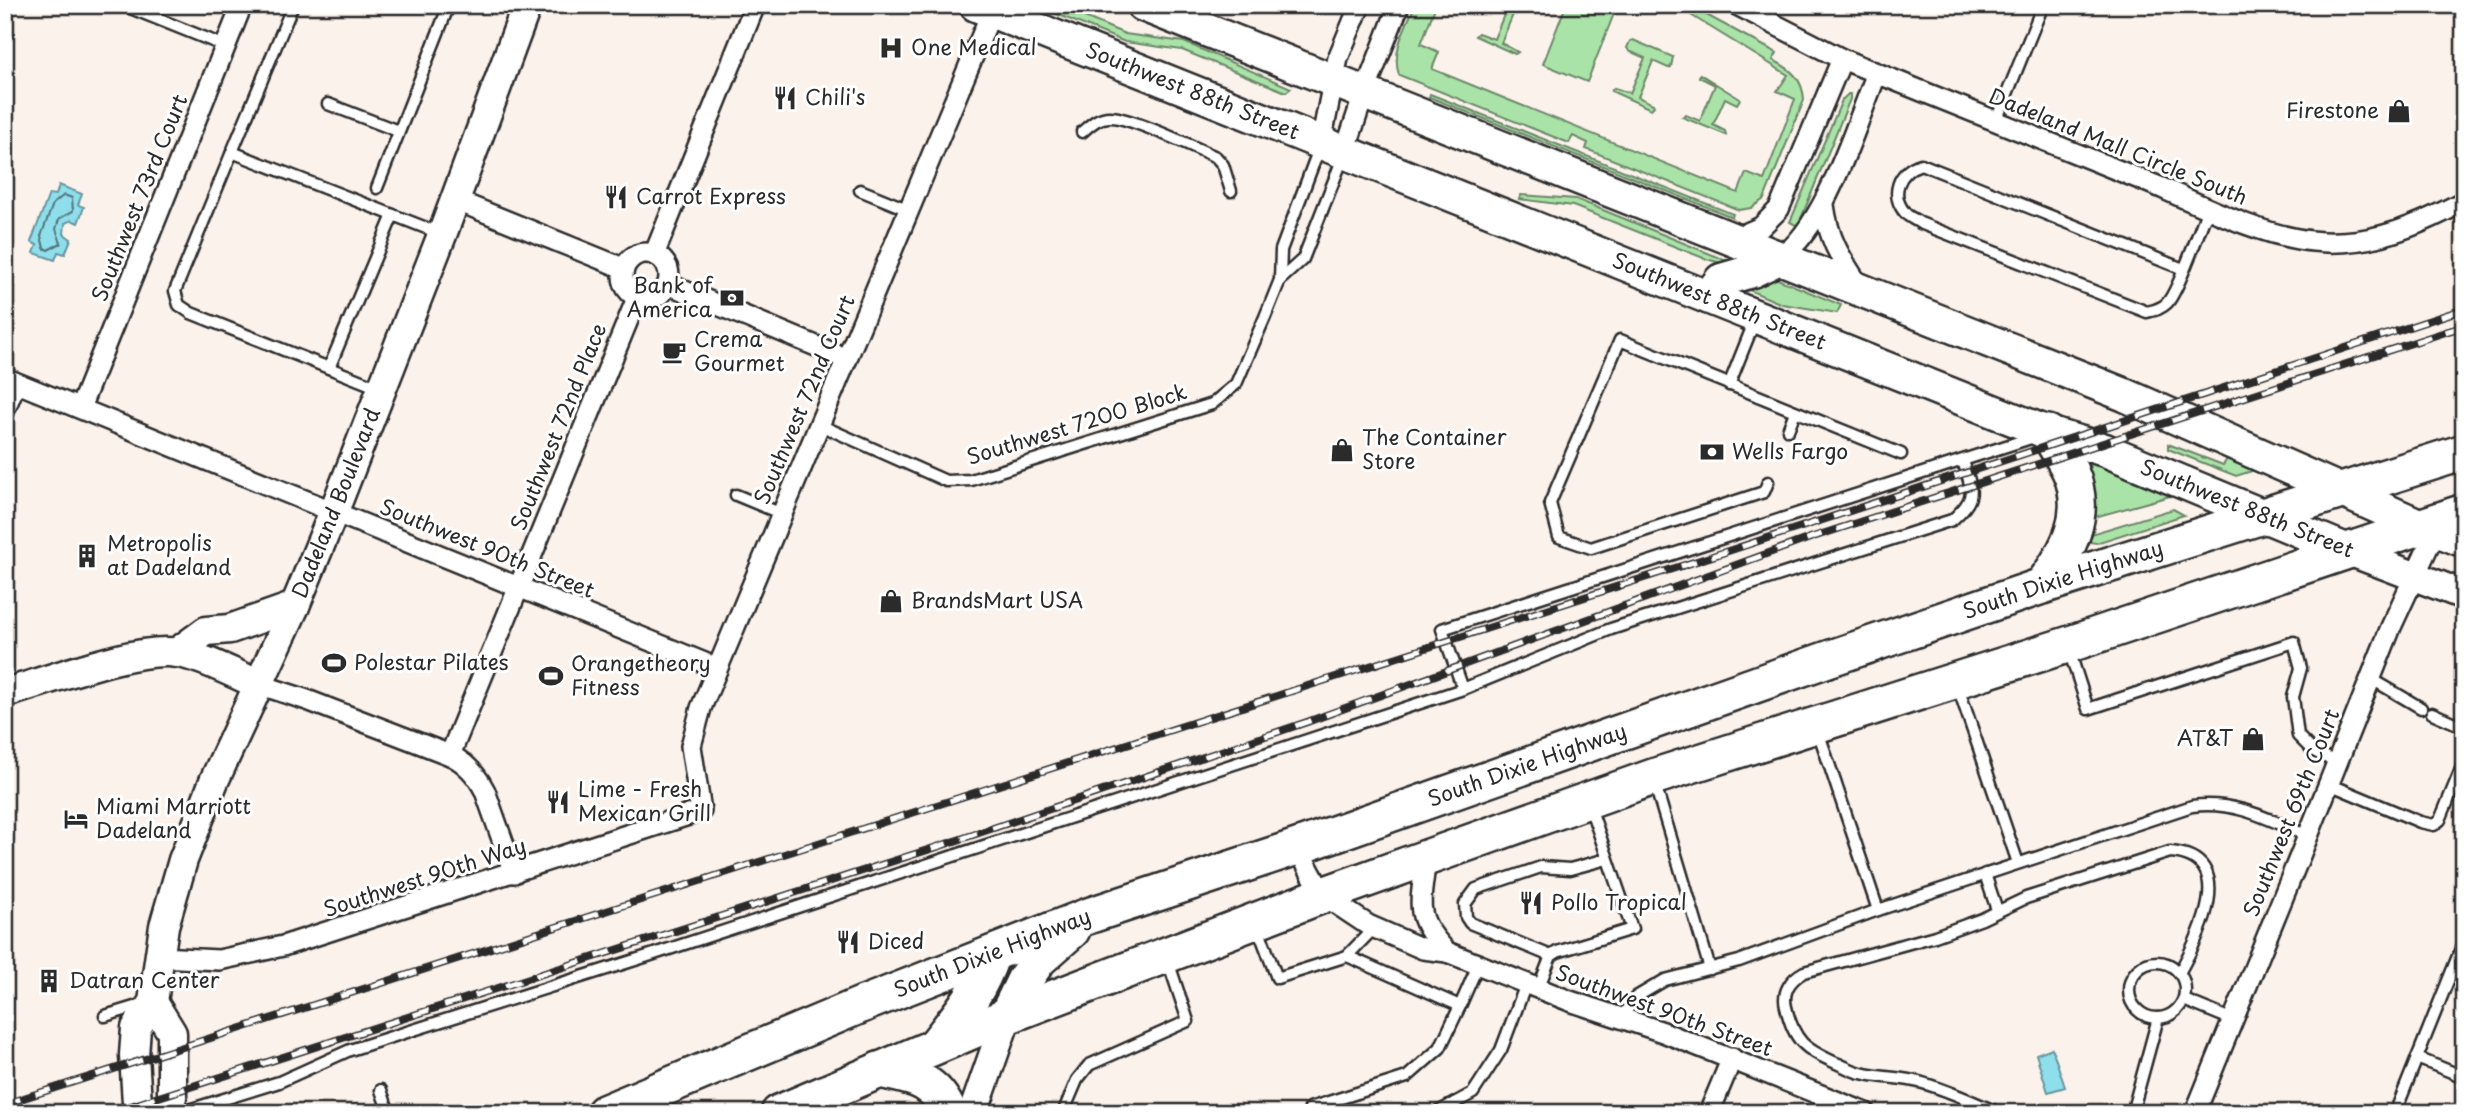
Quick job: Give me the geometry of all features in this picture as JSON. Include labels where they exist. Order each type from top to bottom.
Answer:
[{"type":"highway","points":[[2042,586],[2063,558],[2073,537],[2077,517],[2077,499],[2072,478],[2048,433]]},
{"type":"highway","name":"South Dixie Highway","points":[[604,1113],[866,1003],[1088,916],[1297,847],[2042,586],[2464,452]]},
{"type":"highway","points":[[779,1113],[1007,1016],[1323,895],[1588,800],[1816,724],[2067,645],[2346,550],[2428,529],[2464,512]]},
{"type":"highway","points":[[1007,1016],[1025,979],[1039,959],[1088,916]]},
{"type":"highway","points":[[933,1049],[974,996],[985,976],[992,954]]},
{"type":"highway","points":[[878,1070],[911,1077],[932,1087],[939,1093],[949,1113]]},
{"type":"main road","points":[[1143,5],[2125,395],[2428,529]]},
{"type":"main road","name":"Southwest 88th Street","points":[[988,7],[2048,433],[2105,450],[2260,517],[2346,550]]},
{"type":"main road","points":[[1708,298],[1721,280],[1752,271],[1779,258]]},
{"type":"street","name":"Southwest 73rd Court","points":[[80,408],[242,5]]},
{"type":"street","name":"Dadeland Boulevard","points":[[154,1113],[137,1103],[134,1055],[136,1028],[153,1002],[167,912],[187,846],[295,606],[334,511],[442,235],[527,5]]},
{"type":"street","points":[[654,254],[755,5]]},
{"type":"street","points":[[1333,147],[1333,81],[1338,58],[1360,5]]},
{"type":"street","points":[[1333,147],[1364,94],[1399,5]]},
{"type":"street","name":"Dadeland Mall Circle South","points":[[1737,5],[1842,60],[2208,209],[2292,239],[2346,244],[2376,239],[2406,229],[2464,201]]},
{"type":"street","name":"Southwest 72nd Court","points":[[701,811],[691,746],[694,727],[909,210],[988,7]]},
{"type":"street","points":[[1731,239],[1761,227],[1779,209],[1842,60]]},
{"type":"street","points":[[1779,258],[1801,239],[1824,205],[1877,73]]},
{"type":"street","points":[[455,200],[623,268]]},
{"type":"street","points":[[1824,205],[1826,225],[1833,247],[1863,292]]},
{"type":"street","points":[[639,253],[654,254],[668,270],[668,284],[659,296],[652,299],[637,298],[631,295],[623,282],[623,268],[627,261],[639,253]]},
{"type":"street","points":[[668,284],[847,359]]},
{"type":"street","name":"Southwest 72nd Place","points":[[450,755],[637,298]]},
{"type":"street","name":"Southwest 90th Street","points":[[13,382],[717,668]]},
{"type":"street","points":[[2428,529],[2464,544]]},
{"type":"street","name":"Southwest 69th Court","points":[[2195,1113],[2414,575],[2428,529]]},
{"type":"street","name":"Southwest 88th Street","points":[[2346,550],[2464,595]]},
{"type":"street","points":[[176,653],[206,631],[230,629],[295,606]]},
{"type":"street","points":[[5,693],[122,659],[176,653],[198,659],[450,755],[471,769],[485,791],[514,873]]},
{"type":"street","name":"Southwest 90th Way","points":[[159,957],[219,960],[256,954],[701,811]]},
{"type":"street","name":"Southwest 90th Street","points":[[1297,847],[1323,895],[1374,928],[1423,949],[1447,952],[1532,987],[1732,1058],[1866,1113]]},
{"type":"street","name":"Southwest 90th Street","points":[[1426,858],[1421,913],[1429,934],[1447,952]]},
{"type":"street","points":[[153,1002],[172,1033],[173,1097],[165,1113]]},
{"type":"street","points":[[973,1113],[1007,1016]]},
{"type":"street","points":[[1709,1113],[1732,1058]]},
{"type":"lane","points":[[123,5],[225,47]]},
{"type":"lane","points":[[293,5],[175,291],[176,299],[179,305],[191,313],[382,389]]},
{"type":"lane","points":[[377,188],[449,5]]},
{"type":"lane","points":[[1996,121],[2043,5]]},
{"type":"lane","points":[[328,104],[398,131]]},
{"type":"lane","points":[[1082,132],[1101,118],[1111,117],[1178,141],[1216,157],[1223,165],[1231,191]]},
{"type":"lane","name":"Southwest 7200 Block","points":[[1280,279],[1303,259],[1333,147]]},
{"type":"lane","name":"Southwest 7200 Block","points":[[820,425],[946,481],[959,481],[982,477],[1212,404],[1236,384],[1280,279],[1281,250],[1333,147]]},
{"type":"lane","points":[[232,152],[442,235]]},
{"type":"lane","points":[[2183,269],[1921,164],[1910,167],[1898,183],[1897,198],[1906,214],[1920,223],[2147,312],[2158,310],[2169,301],[2183,269],[2208,209]]},
{"type":"lane","points":[[860,190],[909,210]]},
{"type":"lane","points":[[329,368],[393,215]]},
{"type":"lane","points":[[1728,385],[1757,316]]},
{"type":"lane","points":[[1768,482],[1764,492],[1591,548],[1559,537],[1550,503],[1620,340],[1900,454]]},
{"type":"lane","points":[[5,421],[13,382]]},
{"type":"lane","points":[[1788,430],[1795,412]]},
{"type":"lane","points":[[1463,689],[1441,629],[2048,433]]},
{"type":"lane","points":[[179,1113],[279,1082],[350,1050],[664,951],[1463,689],[1611,629],[1952,520],[1968,506],[1972,491],[1964,461]]},
{"type":"lane","points":[[736,495],[782,513]]},
{"type":"lane","points":[[2067,645],[2088,709],[2294,642],[2301,668],[2293,698],[2298,736],[2312,750],[2337,763]]},
{"type":"lane","points":[[2370,678],[2421,708]]},
{"type":"lane","points":[[1955,680],[2018,863]]},
{"type":"lane","points":[[2432,713],[2464,727]]},
{"type":"lane","points":[[1816,724],[1878,910]]},
{"type":"lane","points":[[2329,784],[2420,822],[2434,825],[2440,820],[2464,762]]},
{"type":"lane","points":[[1653,777],[1710,969]]},
{"type":"lane","points":[[1436,1113],[1473,1093],[1501,1050],[1532,987],[1551,956],[1632,929],[1588,800]]},
{"type":"lane","points":[[1621,1018],[1636,997],[1655,984],[1739,961],[1878,910],[2192,806],[2209,804],[2245,809],[2308,836]]},
{"type":"lane","points":[[1998,1113],[1922,1083],[1859,1073],[1814,1054],[1804,1047],[1798,1038],[1784,998],[1794,977],[1935,936],[1982,919],[2026,898],[2169,852],[2181,853],[2202,867],[2210,892],[2204,923],[2179,973]]},
{"type":"lane","points":[[1551,956],[1470,923],[1464,911],[1467,899],[1476,889],[1541,867],[1570,869],[1607,859]]},
{"type":"lane","points":[[1985,874],[1997,910]]},
{"type":"lane","points":[[1256,922],[1277,978],[1347,956],[1374,928]]},
{"type":"lane","points":[[2395,1113],[2464,941]]},
{"type":"lane","points":[[1063,1113],[1077,1080],[1090,1065],[1188,1021],[1166,956]]},
{"type":"lane","points":[[1347,956],[1460,1006]]},
{"type":"lane","points":[[2156,962],[2173,967],[2179,973],[2185,990],[2183,1000],[2179,1008],[2171,1014],[2158,1018],[2144,1015],[2136,1009],[2129,992],[2133,975],[2140,968],[2156,962]]},
{"type":"lane","points":[[1310,1108],[1406,1077],[1440,1048],[1478,965]]},
{"type":"lane","points":[[2183,1000],[2233,1020]]},
{"type":"lane","points":[[105,1016],[153,1002]]},
{"type":"lane","points":[[2132,1113],[2158,1018]]},
{"type":"lane","points":[[2417,1058],[2464,1077]]},
{"type":"lane","points":[[381,1090],[389,1113]]},
{"type":"green space","points":[[1056,5],[1125,34],[1184,42],[1291,88],[1286,92],[1182,50],[1125,42],[1041,6]]},
{"type":"green space","points":[[1415,5],[1436,5],[1421,44],[1439,52],[1432,69],[1738,193],[1746,173],[1764,180],[1795,99],[1777,91],[1788,75],[1671,5],[1688,5],[1777,53],[1773,60],[1795,76],[1801,86],[1804,100],[1764,199],[1751,208],[1739,210],[1586,149],[1588,143],[1573,136],[1569,143],[1399,75],[1398,48]]},
{"type":"green space","points":[[1508,5],[1517,5],[1501,43],[1518,52],[1515,54],[1475,36],[1478,33],[1494,39]]},
{"type":"green space","points":[[1566,5],[1617,6],[1587,82],[1543,64]]},
{"type":"green space","points":[[1633,40],[1673,57],[1671,67],[1668,68],[1653,61],[1638,97],[1653,104],[1651,109],[1611,91],[1614,88],[1630,93],[1645,58],[1627,48]]},
{"type":"green space","points":[[1700,74],[1740,99],[1737,104],[1725,98],[1713,125],[1725,131],[1726,135],[1682,117],[1686,115],[1700,121],[1715,85],[1699,77]]},
{"type":"green space","points":[[1430,94],[1733,214],[1732,217],[1429,97]]},
{"type":"green space","points":[[1848,94],[1850,99],[1798,226],[1790,222],[1842,100]]},
{"type":"green space","points":[[1521,195],[1576,199],[1730,262],[1721,263],[1706,259],[1573,206],[1519,199]]},
{"type":"green space","points":[[1770,276],[1841,305],[1837,313],[1782,304],[1744,288]]},
{"type":"green space","points":[[2168,444],[2223,465],[2227,459],[2235,459],[2258,469],[2236,476],[2168,449]]},
{"type":"green space","points":[[2090,464],[2093,464],[2170,496],[2095,517]]},
{"type":"green space","points":[[2173,509],[2184,515],[2096,543],[2090,542],[2091,534]]},
{"type":"water","points":[[59,185],[82,194],[78,205],[84,207],[78,223],[72,220],[65,223],[64,234],[71,239],[65,254],[58,252],[55,260],[34,253],[37,245],[31,242],[49,194],[56,195]]},
{"type":"water","points":[[2052,1048],[2065,1087],[2048,1092],[2036,1054]]},
{"type":"railway","points":[[5,1104],[1725,552],[2464,309]]},
{"type":"railway","points":[[109,1113],[940,846],[1307,722],[1810,538],[2464,326]]},
{"type":"place","name":"One Medical","points":[[891,48]]},
{"type":"place","name":"Chili's","points":[[785,98]]},
{"type":"place","name":"Firestone","points":[[2399,111]]},
{"type":"place","name":"Carrot Express","points":[[616,197]]},
{"type":"place","name":"Bank of America","points":[[732,298]]},
{"type":"place","name":"Crema Gourmet","points":[[674,352]]},
{"type":"place","name":"The Container Store","points":[[1342,450]]},
{"type":"place","name":"Wells Fargo","points":[[1712,452]]},
{"type":"place","name":"Metropolis at Dadeland","points":[[87,556]]},
{"type":"place","name":"BrandsMart USA","points":[[891,601]]},
{"type":"place","name":"Polestar Pilates","points":[[334,663]]},
{"type":"place","name":"Orangetheory Fitness","points":[[551,676]]},
{"type":"place","name":"AT&T","points":[[2253,739]]},
{"type":"place","name":"Lime - Fresh Mexican Grill","points":[[558,802]]},
{"type":"place","name":"Miami Marriott Dadeland","points":[[76,819]]},
{"type":"place","name":"Pollo Tropical","points":[[1531,903]]},
{"type":"place","name":"Diced","points":[[848,942]]},
{"type":"place","name":"Datran Center","points":[[49,981]]}]
